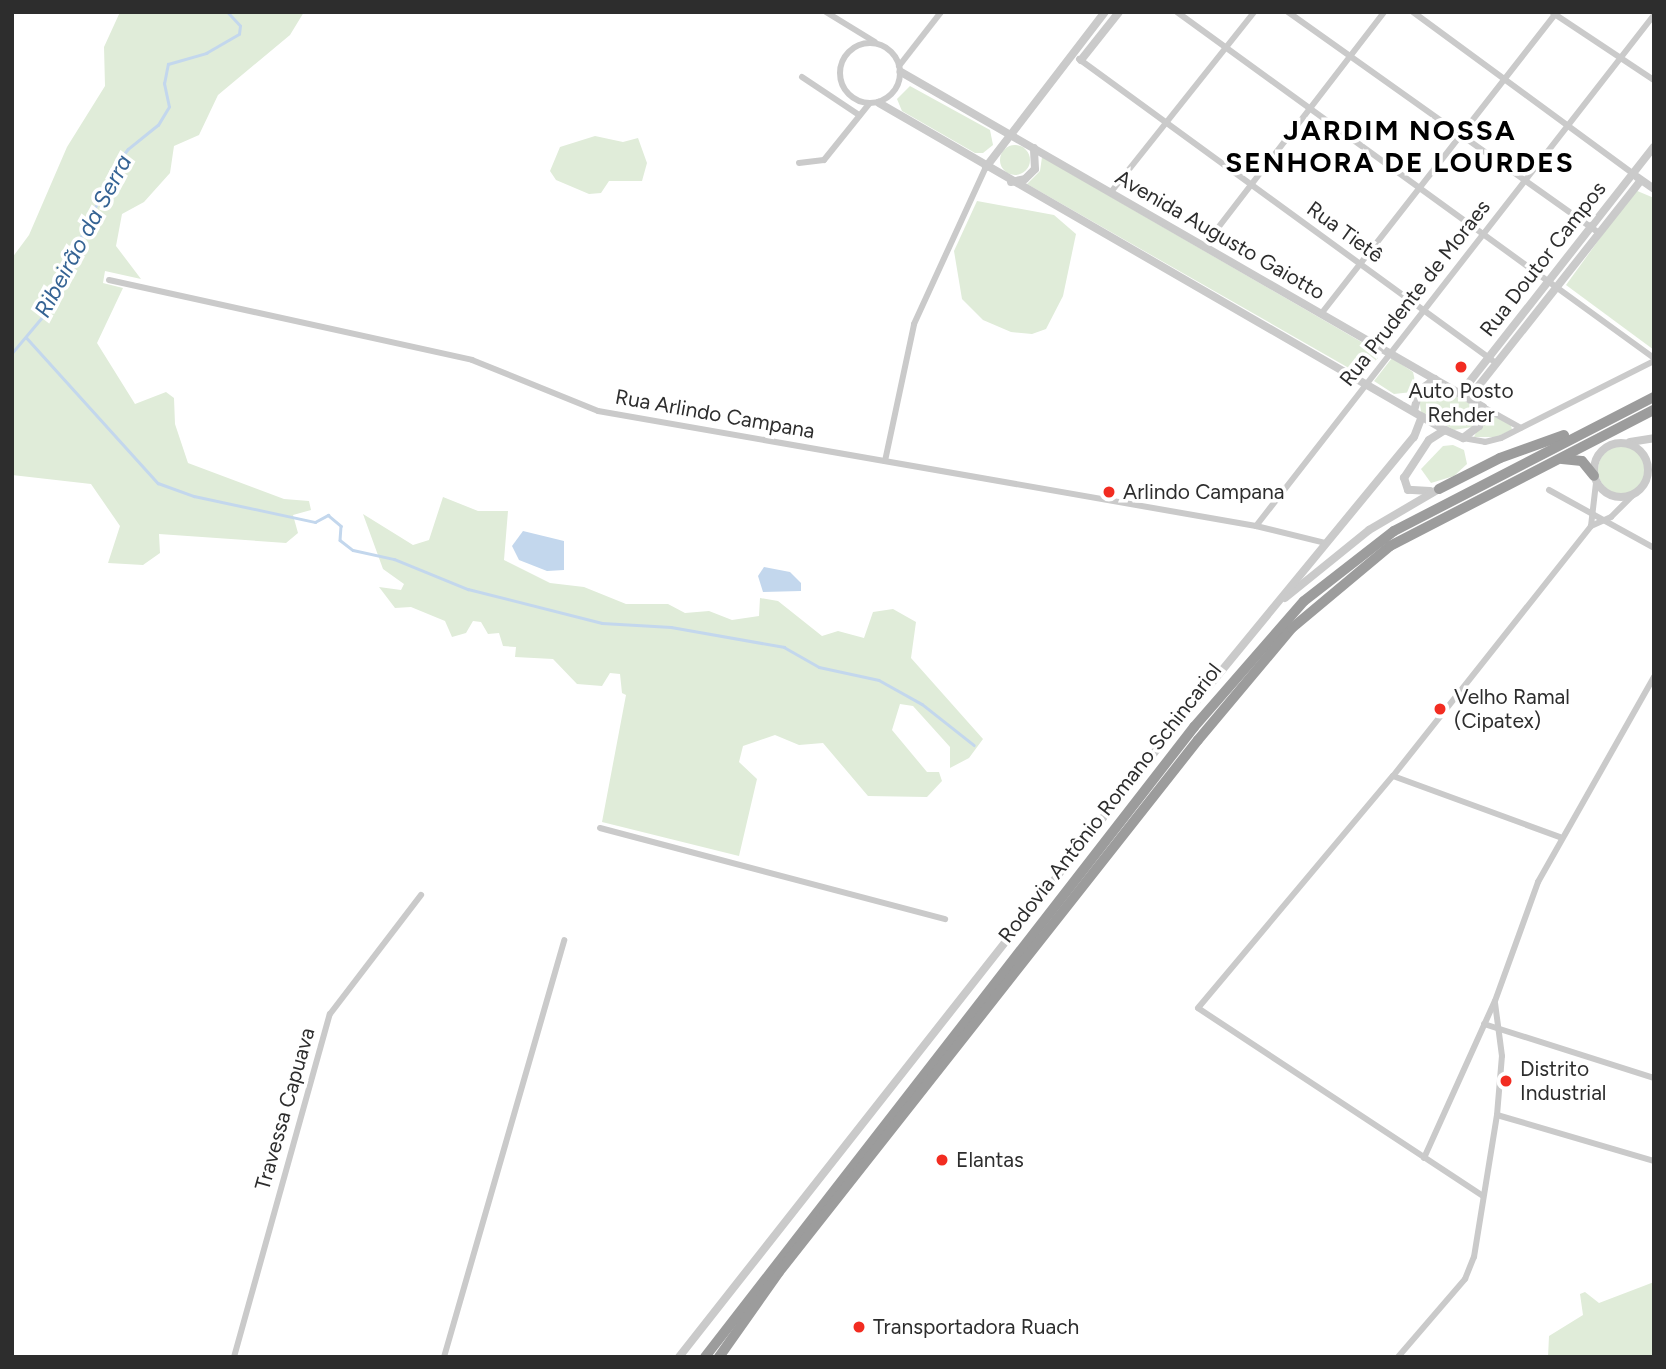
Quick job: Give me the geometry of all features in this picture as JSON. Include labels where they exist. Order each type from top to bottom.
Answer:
[{"type":"highway","name":"Rodovia Antônio Romano Schincariol","points":[[705,1357],[1168,759],[1248,661],[1304,601],[1394,530],[1654,397]]},
{"type":"highway","name":"Rodovia Antônio Romano Schincariol","points":[[721,1357],[779,1272],[1198,740],[1292,628],[1390,546],[1654,410]]},
{"type":"highway","points":[[1439,489],[1500,458],[1604,422]]},
{"type":"highway","points":[[1556,459],[1582,461],[1595,480]]},
{"type":"street","points":[[827,12],[893,54],[900,69]]},
{"type":"street","points":[[880,45],[856,46],[839,69],[843,89],[869,104],[879,103],[895,91],[900,69],[941,12]]},
{"type":"street","points":[[884,461],[914,324],[986,167],[1105,12]]},
{"type":"street","points":[[1081,60],[1119,12]]},
{"type":"street","points":[[879,103],[986,167],[1463,438],[1485,442],[1521,428],[1654,359],[1177,12]]},
{"type":"street","points":[[1111,192],[1168,124],[1254,12]]},
{"type":"street","points":[[1287,12],[1594,230]]},
{"type":"street","points":[[1205,246],[1384,12]]},
{"type":"street","points":[[1413,12],[1654,189]]},
{"type":"street","points":[[1321,314],[1554,13],[1654,80]]},
{"type":"street","name":"Rua Prudente de Moraes","points":[[1256,526],[1654,15]]},
{"type":"street","name":"Rua Tietê","points":[[1072,54],[1493,360]]},
{"type":"street","name":"Avenida Augusto Gaiotto","points":[[900,69],[1521,428]]},
{"type":"street","points":[[802,77],[859,115]]},
{"type":"street","points":[[799,163],[824,160],[869,104]]},
{"type":"street","name":"Rua Doutor Campos","points":[[1460,394],[1493,360],[1594,230],[1632,173],[1654,147]]},
{"type":"street","points":[[1011,181],[1025,179],[1035,169],[1034,148]]},
{"type":"street","name":"Rua Doutor Campos","points":[[1594,230],[1641,180]]},
{"type":"street","name":"Rua Arlindo Campana","points":[[109,280],[472,360],[592,409],[1256,526],[1326,543]]},
{"type":"street","name":"Rua Doutor Campos","points":[[1473,401],[1473,393],[1493,360]]},
{"type":"street","points":[[679,1357],[1272,609],[1414,436],[1419,391],[1435,379]]},
{"type":"street","points":[[1463,438],[1479,426],[1483,407]]},
{"type":"street","points":[[1439,489],[1415,493],[1405,486],[1404,478],[1429,440],[1445,430]]},
{"type":"street","points":[[1483,1196],[1198,1008],[1393,776],[1591,526],[1595,516],[1595,480],[1608,447],[1654,438]]},
{"type":"street","points":[[1591,526],[1604,521],[1633,495],[1652,467],[1644,453],[1630,442]]},
{"type":"street","points":[[1595,480],[1612,497],[1633,495]]},
{"type":"street","points":[[1272,609],[1368,530],[1439,489]]},
{"type":"street","points":[[1549,490],[1654,548]]},
{"type":"street","points":[[1424,1158],[1495,1001],[1535,889],[1654,677]]},
{"type":"street","points":[[1393,776],[1562,838]]},
{"type":"street","points":[[600,828],[945,919]]},
{"type":"street","name":"Travessa Capuava","points":[[234,1357],[330,1014],[421,895]]},
{"type":"street","points":[[444,1357],[564,940]]},
{"type":"street","points":[[1398,1357],[1471,1269],[1497,1115],[1500,1029],[1495,1001]]},
{"type":"street","points":[[1484,1024],[1654,1078]]},
{"type":"street","points":[[1497,1115],[1654,1161]]},
{"type":"green space","points":[[120,12],[304,12],[290,35],[218,95],[199,135],[174,146],[170,173],[144,202],[122,214],[116,246],[141,279],[105,271],[103,283],[123,288],[97,343],[135,404],[166,392],[174,398],[175,424],[188,463],[284,499],[309,501],[311,510],[293,515],[298,533],[286,543],[159,534],[160,553],[143,565],[108,563],[120,526],[91,484],[12,475],[12,258],[29,235],[67,147],[105,86],[104,47]]},
{"type":"green space","points":[[910,86],[990,130],[993,145],[983,153],[975,153],[902,111],[897,99]]},
{"type":"green space","points":[[595,136],[623,142],[638,138],[647,163],[642,181],[609,181],[601,193],[589,194],[556,180],[550,171],[560,147]]},
{"type":"green space","points":[[1015,145],[1026,149],[1030,160],[1026,171],[1015,175],[1004,171],[1000,160],[1004,149]]},
{"type":"green space","points":[[1042,157],[1377,351],[1378,358],[1361,375],[1027,184],[1040,171]]},
{"type":"green space","points":[[1635,190],[1654,198],[1654,350],[1566,285]]},
{"type":"green space","points":[[977,201],[1054,215],[1076,234],[1063,296],[1046,329],[1032,334],[1011,332],[983,320],[962,299],[954,251]]},
{"type":"green space","points":[[1392,358],[1413,372],[1416,385],[1412,392],[1394,394],[1374,381]]},
{"type":"green space","points":[[1431,385],[1472,404],[1476,418],[1472,427],[1454,430],[1421,412],[1419,397]]},
{"type":"green space","points":[[1486,412],[1511,425],[1512,430],[1496,437],[1474,437]]},
{"type":"green space","points":[[1453,445],[1464,450],[1467,464],[1454,476],[1431,483],[1421,469],[1443,446]]},
{"type":"green space","points":[[1622,446],[1639,453],[1646,470],[1639,487],[1622,494],[1605,487],[1598,470],[1605,453]]},
{"type":"green space","points":[[443,497],[478,511],[508,511],[504,560],[550,583],[584,587],[626,604],[668,604],[685,613],[709,611],[732,620],[759,616],[760,598],[778,601],[822,636],[838,631],[864,638],[873,612],[893,609],[916,622],[911,658],[983,739],[969,758],[950,768],[950,747],[913,706],[900,704],[892,730],[927,772],[939,772],[942,781],[927,797],[868,796],[823,743],[799,745],[775,735],[743,746],[739,762],[757,779],[739,856],[602,822],[626,695],[622,693],[620,674],[610,673],[602,686],[577,684],[553,659],[515,657],[516,647],[503,646],[499,633],[488,634],[481,622],[473,621],[466,633],[452,637],[445,621],[411,607],[395,608],[379,587],[401,590],[404,584],[383,569],[363,514],[413,545],[429,540]]},
{"type":"green space","points":[[1654,1282],[1654,1357],[1548,1357],[1549,1336],[1583,1315],[1580,1294],[1585,1292],[1599,1303]]},
{"type":"water","points":[[523,531],[564,541],[564,570],[547,571],[519,560],[512,546]]},
{"type":"water","points":[[764,567],[790,572],[801,583],[801,591],[763,592],[758,576]]},
{"type":"waterway","name":"Ribeirão da Serra","points":[[12,353],[43,316],[115,166],[128,149],[158,125],[169,107],[164,84],[168,64],[206,53],[239,34],[240,26],[227,12]]},
{"type":"waterway","points":[[26,337],[158,483],[194,496],[315,522],[328,515],[341,526],[340,540],[353,550],[394,559],[468,589],[602,623],[671,627],[784,647],[819,667],[879,680],[922,704],[974,745]]},
{"type":"place","name":"Auto Posto Rehder","points":[[1461,367]]},
{"type":"place","name":"Arlindo Campana","points":[[1109,492]]},
{"type":"place","name":"Velho Ramal (Cipatex)","points":[[1440,709]]},
{"type":"place","name":"Distrito Industrial","points":[[1506,1081]]},
{"type":"place","name":"Elantas","points":[[942,1160]]},
{"type":"place","name":"Transportadora Ruach","points":[[859,1327]]},
{"type":"district","name":"JARDIM NOSSA SENHORA DE LOURDES","points":[[1400,146]]}]
